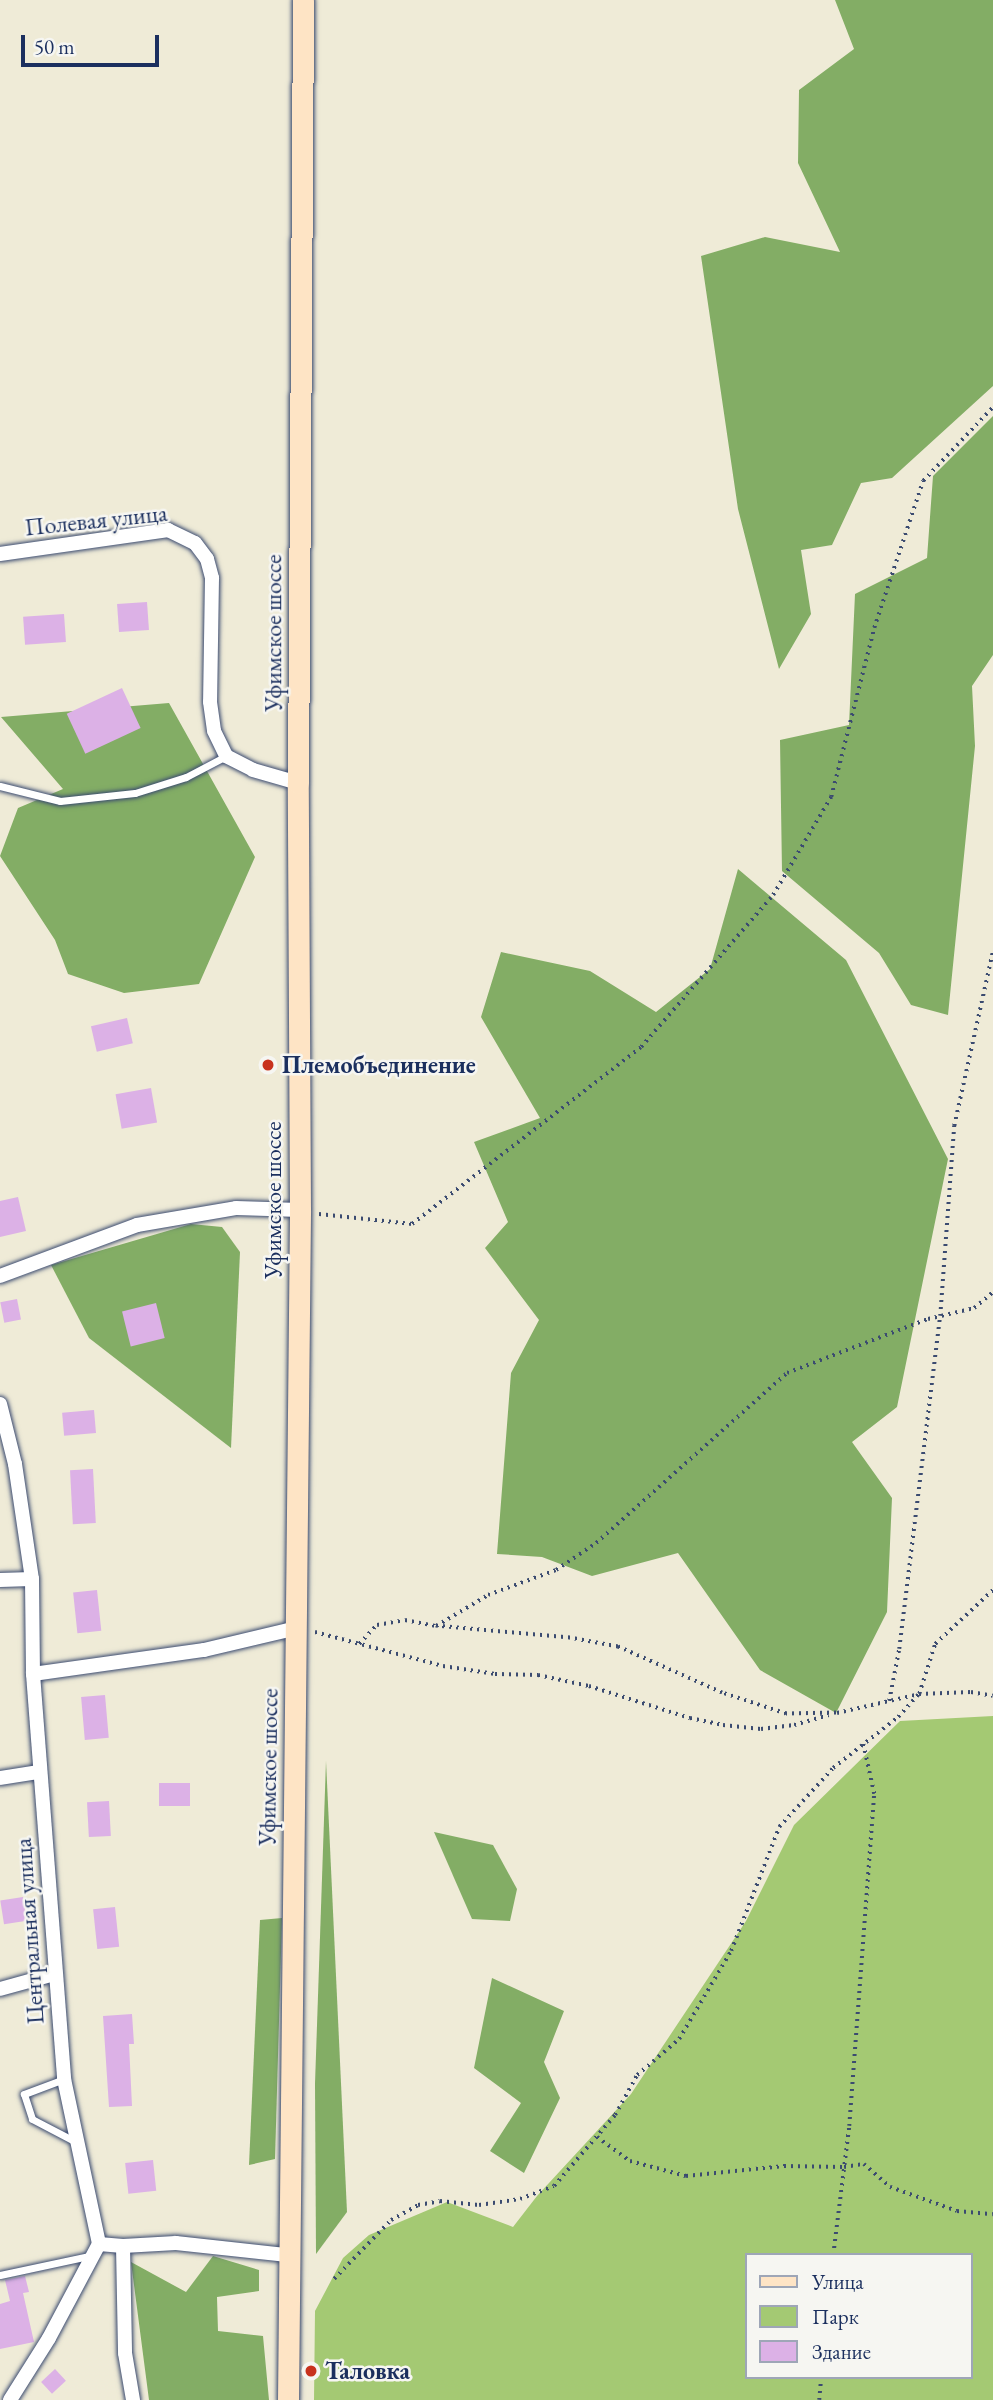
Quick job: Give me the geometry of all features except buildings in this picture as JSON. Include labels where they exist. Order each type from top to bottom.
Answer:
[{"type":"main road","name":"Уфимское шоссе","points":[[288,2400],[287,2255],[297,1628],[300,1210],[298,783],[303,0]]},
{"type":"street","name":"Полевая улица","points":[[0,554],[168,530],[195,542],[206,559],[212,578],[210,702],[214,731],[226,756]]},
{"type":"street","points":[[226,756],[253,770],[298,783]]},
{"type":"street","points":[[0,1276],[137,1225],[236,1208],[300,1210]]},
{"type":"street","name":"Центральная улица","points":[[0,1404],[15,1464],[32,1579],[33,1674],[39,1772],[64,2079],[96,2249]]},
{"type":"street","points":[[0,1580],[32,1579]]},
{"type":"street","points":[[33,1674],[204,1650],[297,1628]]},
{"type":"street","points":[[0,1778],[39,1772]]},
{"type":"street","points":[[0,1989],[54,1974]]},
{"type":"street","points":[[10,2400],[50,2338],[96,2249],[176,2243],[287,2255]]},
{"type":"street","points":[[123,2246],[125,2353],[133,2400]]},
{"type":"lane","points":[[0,786],[60,801],[135,793],[186,777],[226,756]]},
{"type":"lane","points":[[64,2079],[24,2094],[32,2119],[77,2142]]},
{"type":"lane","points":[[0,2275],[96,2249]]},
{"type":"path","points":[[300,1210],[412,1224],[641,1047],[773,895],[831,797],[874,628],[923,481],[993,407]]},
{"type":"path","points":[[889,1701],[899,1649],[940,1316],[954,1126],[993,950]]},
{"type":"path","points":[[436,1626],[488,1595],[556,1570],[596,1543],[787,1373],[940,1316],[974,1308],[993,1292]]},
{"type":"path","points":[[334,2279],[391,2220],[418,2205],[440,2201],[479,2204],[520,2199],[554,2186],[615,2115],[637,2075],[679,2039],[731,1951],[779,1827],[833,1768],[898,1717],[919,1694],[934,1644],[993,1590]]},
{"type":"path","points":[[359,1644],[377,1625],[405,1620],[436,1626],[569,1638],[618,1647],[722,1693],[786,1714],[836,1713]]},
{"type":"path","points":[[297,1628],[443,1666],[495,1674],[538,1675],[589,1686],[690,1718],[761,1729],[794,1725],[919,1694],[971,1692],[993,1696]]},
{"type":"path","points":[[833,2253],[844,2167],[865,1932],[874,1794],[863,1744]]},
{"type":"path","points":[[597,2137],[630,2161],[686,2176],[783,2166],[844,2167],[864,2164],[890,2187],[957,2211],[993,2214]]},
{"type":"path","points":[[819,2400],[821,2379]]},
{"type":"green space","points":[[835,0],[993,0],[993,386],[892,478],[861,483],[832,545],[801,550],[811,614],[779,669],[738,509],[701,256],[765,237],[840,252],[798,163],[799,90],[854,49]]},
{"type":"green space","points":[[993,416],[993,655],[972,686],[975,746],[948,1015],[911,1005],[879,953],[782,871],[780,740],[849,725],[855,594],[927,558],[933,476]]},
{"type":"green space","points":[[169,703],[255,857],[199,984],[124,993],[68,974],[55,940],[0,856],[18,808],[63,789],[1,717]]},
{"type":"green space","points":[[738,869],[846,960],[948,1159],[897,1407],[852,1442],[892,1498],[887,1612],[836,1713],[760,1670],[678,1553],[592,1576],[542,1557],[497,1554],[511,1373],[539,1320],[485,1248],[508,1222],[474,1142],[540,1118],[481,1017],[501,952],[590,971],[656,1012],[710,969]]},
{"type":"green space","points":[[191,1224],[222,1227],[240,1252],[231,1448],[89,1338],[51,1265]]},
{"type":"green space","points":[[993,1716],[993,2400],[314,2400],[315,2311],[343,2258],[369,2235],[447,2202],[513,2227],[537,2196],[631,2094],[746,1921],[794,1825],[900,1721]]},
{"type":"green space","points":[[326,1761],[347,2212],[316,2254],[315,2084]]},
{"type":"green space","points":[[434,1832],[493,1845],[517,1889],[510,1921],[472,1919]]},
{"type":"green space","points":[[282,1918],[275,2159],[249,2165],[260,1920]]},
{"type":"green space","points":[[492,1978],[564,2011],[544,2062],[560,2098],[524,2173],[490,2151],[521,2103],[474,2068]]},
{"type":"green space","points":[[213,2256],[259,2270],[259,2291],[217,2297],[218,2331],[263,2336],[269,2400],[149,2400],[131,2262],[186,2292]]},
{"type":"place","name":"Племобъединение","points":[[268,1065]]},
{"type":"place","name":"Таловка","points":[[311,2371]]}]
